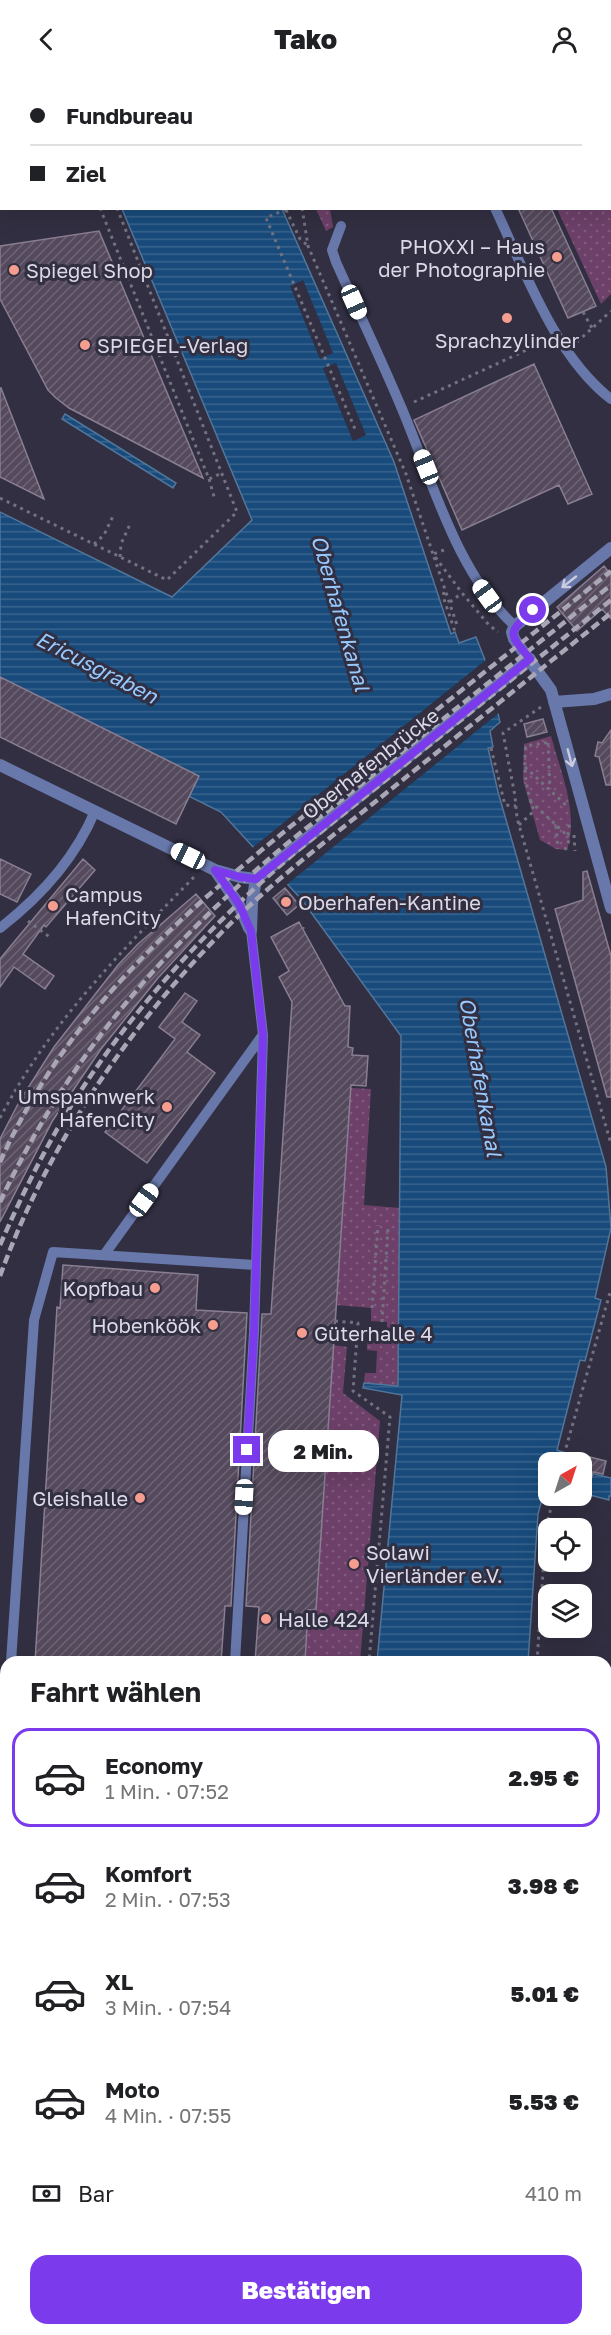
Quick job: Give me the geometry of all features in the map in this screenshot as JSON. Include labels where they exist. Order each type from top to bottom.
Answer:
[{"type":"street","points":[[611,548],[515,626],[512,632],[514,639],[547,681],[606,872],[611,908]]},
{"type":"street","name":"Oberhafenbrücke","points":[[256,879],[530,659]]},
{"type":"street","points":[[554,702],[594,699],[611,694]]},
{"type":"street","points":[[0,765],[210,868],[256,879],[251,931]]},
{"type":"street","points":[[210,868],[239,904],[251,931]]},
{"type":"lane","points":[[496,210],[566,351],[611,399]]},
{"type":"lane","points":[[341,226],[332,250],[336,262],[401,408],[458,545],[487,596],[515,626]]},
{"type":"lane","points":[[0,928],[19,913],[55,877],[86,832],[95,811]]},
{"type":"lane","points":[[235,1656],[254,1332],[263,1035],[251,931]]},
{"type":"lane","points":[[104,1255],[263,1035]]},
{"type":"lane","points":[[11,1656],[34,1320],[53,1252],[255,1265]]},
{"type":"path","points":[[101,210],[209,479],[214,500]]},
{"type":"path","points":[[0,498],[167,580],[237,512],[118,210]]},
{"type":"path","points":[[284,210],[266,218],[320,351],[355,429]]},
{"type":"path","points":[[286,210],[300,239],[308,246]]},
{"type":"path","points":[[302,210],[308,246],[406,474],[457,625]]},
{"type":"path","points":[[583,312],[592,328]]},
{"type":"path","points":[[566,351],[610,314]]},
{"type":"path","points":[[345,329],[351,326]]},
{"type":"path","points":[[401,408],[557,336]]},
{"type":"path","points":[[371,391],[378,389]]},
{"type":"path","points":[[209,479],[222,473]]},
{"type":"path","points":[[94,544],[104,535],[114,514]]},
{"type":"path","points":[[120,557],[121,544],[131,522]]},
{"type":"path","points":[[433,554],[441,551]]},
{"type":"path","points":[[433,554],[489,625],[501,634],[514,639]]},
{"type":"path","points":[[445,591],[443,596],[455,632]]},
{"type":"path","points":[[450,602],[462,593]]},
{"type":"path","points":[[554,702],[538,708],[503,733],[519,825],[611,1144]]},
{"type":"path","points":[[519,825],[534,811],[523,766],[526,746],[565,740]]},
{"type":"path","points":[[548,743],[550,789]]},
{"type":"path","points":[[490,748],[505,805],[516,806]]},
{"type":"path","points":[[523,766],[569,809]]},
{"type":"path","points":[[530,801],[568,836]]},
{"type":"path","points":[[565,850],[570,838],[568,836],[570,819]]},
{"type":"path","points":[[556,824],[558,849]]},
{"type":"path","points":[[0,1118],[40,1050],[69,1011],[105,969],[210,868]]},
{"type":"path","points":[[19,913],[51,939]]},
{"type":"path","points":[[372,1308],[378,1225]]},
{"type":"path","points":[[382,1322],[388,1228]]},
{"type":"path","points":[[377,1236],[387,1237]]},
{"type":"path","points":[[375,1264],[386,1265]]},
{"type":"path","points":[[565,1452],[611,1289]]},
{"type":"path","points":[[374,1293],[384,1294]]},
{"type":"path","points":[[335,1321],[358,1323],[353,1391],[390,1417],[370,1656]]},
{"type":"path","points":[[537,1656],[546,1527],[551,1506]]},
{"type":"shaded area","points":[[316,210],[330,210],[333,227],[326,231]]},
{"type":"shaded area","points":[[557,210],[611,210],[611,294],[601,304]]},
{"type":"shaded area","points":[[551,736],[570,807],[571,822],[567,850],[556,849],[540,840],[523,780],[524,744]]},
{"type":"shaded area","points":[[350,1088],[371,1089],[364,1205],[400,1208],[398,1386],[364,1383],[365,1373],[376,1373],[377,1351],[367,1350],[367,1340],[387,1341],[387,1322],[371,1321],[371,1308],[336,1305]]},
{"type":"shaded area","points":[[333,1345],[347,1347],[343,1393],[380,1421],[360,1656],[305,1656],[308,1610],[316,1610]]},
{"type":"water","points":[[122,210],[282,210],[394,462],[451,634],[455,632],[459,643],[476,637],[485,660],[500,722],[490,731],[493,747],[488,748],[498,792],[606,1167],[611,1228],[595,1298],[601,1300],[585,1361],[580,1360],[557,1450],[563,1452],[538,1452],[538,1506],[540,1506],[528,1656],[378,1656],[402,1395],[363,1388],[364,1383],[398,1386],[401,1036],[302,900],[221,812],[0,703],[0,512],[172,597],[252,520]]},
{"type":"water","points":[[65,414],[176,483],[173,488],[62,419]]},
{"type":"water","points":[[592,1473],[611,1478],[609,1500],[592,1496]]},
{"type":"pier","points":[[303,280],[333,353],[320,359],[290,286]]},
{"type":"pier","points":[[336,363],[366,435],[353,441],[323,368]]},
{"type":"pier","points":[[487,659],[500,712],[285,886],[251,849]]},
{"type":"building","name":"PHOXXI – Haus der Photographie","points":[[519,210],[552,210],[596,306],[568,318]]},
{"type":"building","name":"SPIEGEL-Verlag","points":[[99,231],[203,478],[69,408],[56,398],[48,390],[0,299],[0,246]]},
{"type":"building","points":[[534,364],[592,494],[568,504],[559,485],[462,530],[414,420]]},
{"type":"building","points":[[1,388],[44,499],[0,477]]},
{"type":"building","points":[[604,566],[611,575],[611,619],[602,609],[577,631],[557,607]]},
{"type":"building","points":[[0,677],[199,776],[176,824],[0,737]]},
{"type":"building","points":[[543,719],[547,732],[527,737],[524,724]]},
{"type":"building","points":[[611,730],[611,785],[606,785],[599,757],[595,756],[598,742],[602,743]]},
{"type":"building","points":[[0,859],[31,874],[17,902],[0,894]]},
{"type":"building","points":[[83,859],[95,870],[46,927],[44,925],[23,954],[54,976],[45,989],[14,967],[0,987],[0,959]]},
{"type":"building","points":[[587,871],[611,956],[611,1097],[607,1097],[555,909],[583,900],[583,872]]},
{"type":"building","name":"Oberhafen-Kantine","points":[[285,888],[299,905],[287,915],[273,898]]},
{"type":"building","points":[[196,894],[215,916],[158,978],[101,1049],[53,1120],[0,1222],[0,1139],[19,1102],[54,1047],[118,965],[138,944]]},
{"type":"building","name":"Güterhalle 4","points":[[299,922],[345,1006],[350,1006],[348,1047],[353,1048],[352,1055],[368,1056],[366,1086],[351,1085],[316,1610],[308,1610],[305,1656],[255,1656],[259,1607],[246,1606],[262,1314],[271,1314],[292,1002],[279,977],[289,971],[271,937]]},
{"type":"building","points":[[185,993],[197,1001],[182,1022],[200,1035],[187,1052],[215,1073],[147,1163],[105,1132],[175,1039],[159,1027]]},
{"type":"building","points":[[63,1265],[198,1275],[196,1310],[247,1313],[231,1606],[225,1606],[221,1656],[35,1656],[57,1307],[60,1308]]},
{"type":"building","points":[[592,1458],[606,1461],[603,1474],[593,1472],[592,1476]]},
{"type":"railway","points":[[0,1162],[31,1102],[66,1048],[104,999],[147,953],[240,868],[611,571]]},
{"type":"railway","points":[[0,1202],[57,1098],[89,1051],[161,962],[201,921],[289,842],[611,585]]},
{"type":"railway","points":[[0,1245],[43,1155],[83,1087],[137,1013],[197,945],[229,912],[297,851],[611,600]]},
{"type":"railway","points":[[0,1276],[41,1181],[93,1092],[154,1008],[223,931],[282,877],[611,613]]},
{"type":"place","name":"PHOXXI – Haus der Photographie","points":[[557,257]]},
{"type":"place","name":"Spiegel Shop","points":[[14,270]]},
{"type":"place","name":"Sprachzylinder","points":[[507,318]]},
{"type":"place","name":"SPIEGEL-Verlag","points":[[85,345]]},
{"type":"place","name":"Oberhafen-Kantine","points":[[286,902]]},
{"type":"place","name":"Campus HafenCity","points":[[53,906]]},
{"type":"place","name":"Umspannwerk HafenCity","points":[[167,1107]]},
{"type":"place","name":"Kopfbau","points":[[155,1288]]},
{"type":"place","name":"Hobenköök","points":[[213,1325]]},
{"type":"place","name":"Güterhalle 4","points":[[302,1333]]},
{"type":"place","name":"Gleishalle","points":[[140,1498]]},
{"type":"place","name":"Solawi Vierländer e.V.","points":[[354,1564]]},
{"type":"place","name":"Halle 424","points":[[266,1619]]},
{"type":"route","points":[[247,1450],[254,1332],[263,1035],[251,931],[239,904],[215,870],[256,879],[463,714],[530,659],[514,639],[512,632],[515,626],[533,610]]},
{"type":"water label","name":"Oberhafenkanal","points":[[341,613]]},
{"type":"water label","name":"Ericusgraben","points":[[97,667]]},
{"type":"water label","name":"Oberhafenkanal","points":[[481,1077]]}]
